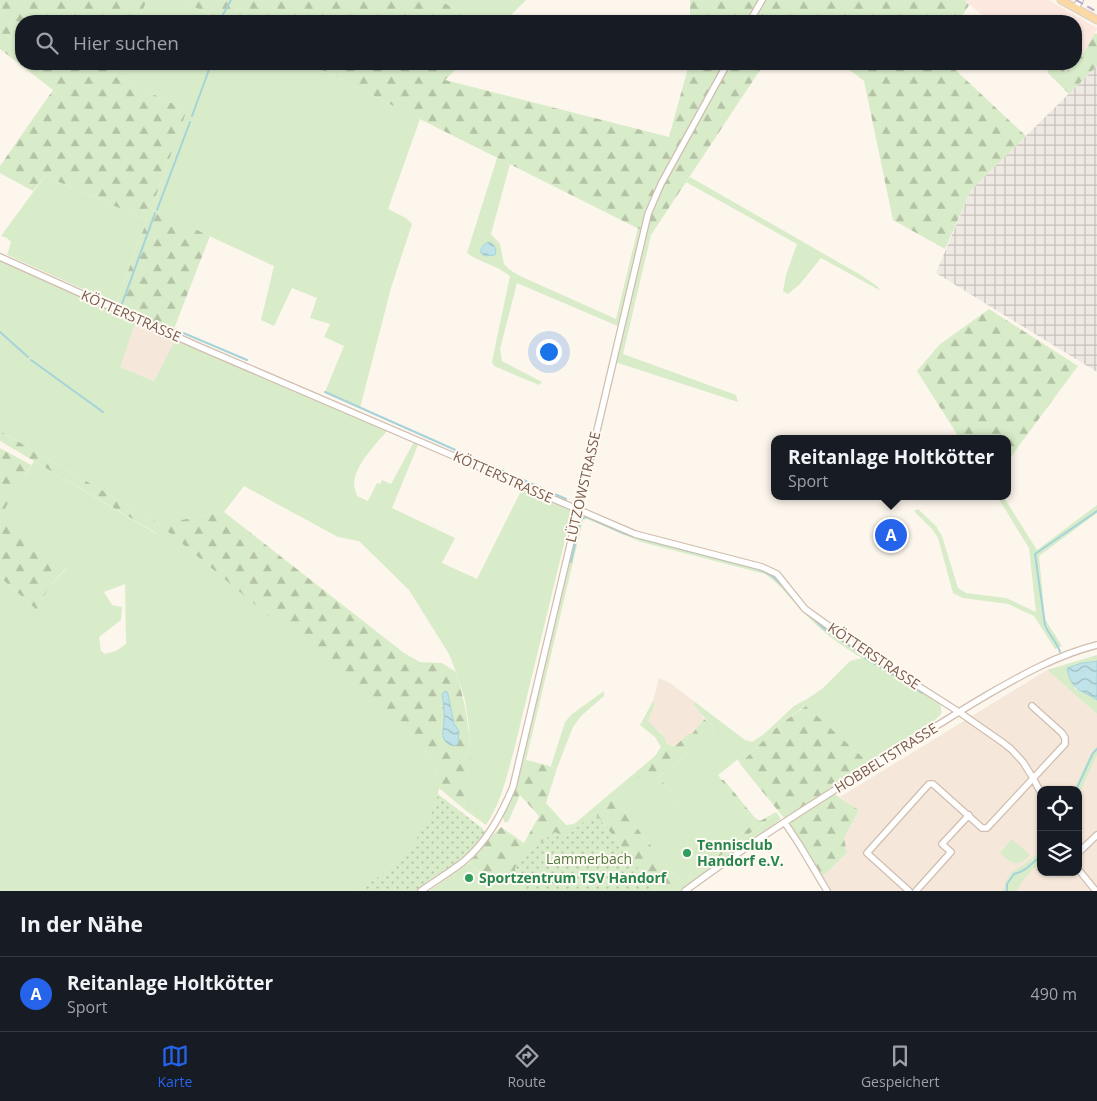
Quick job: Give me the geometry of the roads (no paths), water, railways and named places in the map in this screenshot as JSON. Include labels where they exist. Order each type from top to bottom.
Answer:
[{"type":"main road","points":[[1061,0],[1097,20]]},
{"type":"street","points":[[753,15],[762,0]]},
{"type":"street","points":[[1076,8],[1080,0]]},
{"type":"street","name":"LÜTZOWSTRASSE","points":[[421,891],[475,851],[496,823],[513,787],[648,214],[662,184],[724,70]]},
{"type":"street","name":"KÖTTERSTRASSE","points":[[0,257],[193,343],[635,534],[762,567],[777,574],[805,609],[865,652],[959,712],[1011,749],[1023,762],[1037,786]]},
{"type":"street","name":"HOBBELTSTRASSE","points":[[685,891],[785,822],[959,712],[1039,666],[1097,645]]},
{"type":"street","points":[[909,891],[867,853],[929,784],[933,784],[982,828],[987,828],[1065,744],[1065,738],[1062,733],[1032,706]]},
{"type":"street","points":[[916,891],[951,852],[942,844],[969,815]]},
{"type":"street","points":[[785,822],[827,891]]},
{"type":"street","points":[[1082,849],[1097,835]]},
{"type":"street","points":[[1082,874],[1094,888],[1086,891]]},
{"type":"water","points":[[488,242],[495,247],[495,255],[486,256],[481,253],[482,248]]},
{"type":"water","points":[[1097,661],[1097,700],[1074,686],[1067,668]]},
{"type":"water","points":[[446,691],[454,724],[459,731],[458,744],[454,746],[446,742],[443,736],[444,713],[442,694]]},
{"type":"waterway","points":[[223,15],[231,0]]},
{"type":"waterway","points":[[192,116],[209,70]]},
{"type":"waterway","points":[[157,210],[190,122]]},
{"type":"waterway","points":[[124,308],[122,304],[155,213]]},
{"type":"waterway","points":[[174,329],[247,360]]},
{"type":"waterway","name":"Lammerbach","points":[[0,332],[28,357]]},
{"type":"waterway","name":"Lammerbach","points":[[31,360],[103,412]]},
{"type":"waterway","points":[[325,392],[460,452]]},
{"type":"waterway","points":[[470,456],[566,499]]},
{"type":"waterway","points":[[1060,652],[1045,625],[1035,554],[1097,511]]},
{"type":"waterway","points":[[571,562],[581,520],[587,517],[642,539],[758,569],[775,579],[789,593]]},
{"type":"waterway","points":[[811,616],[823,628],[858,652]]},
{"type":"waterway","points":[[865,658],[922,693]]},
{"type":"waterway","points":[[1078,786],[1093,753],[1097,749]]},
{"type":"waterway","points":[[1007,891],[1007,884],[1014,874],[1025,869],[1037,859]]},
{"type":"railway","points":[[1076,0],[1097,12]]},
{"type":"place","name":"Reitanlage Holtkötter","points":[[891,535]]},
{"type":"place","name":"Tennisclub Handorf e.V.","points":[[687,853]]},
{"type":"place","name":"Sportzentrum TSV Handorf","points":[[469,878]]}]
